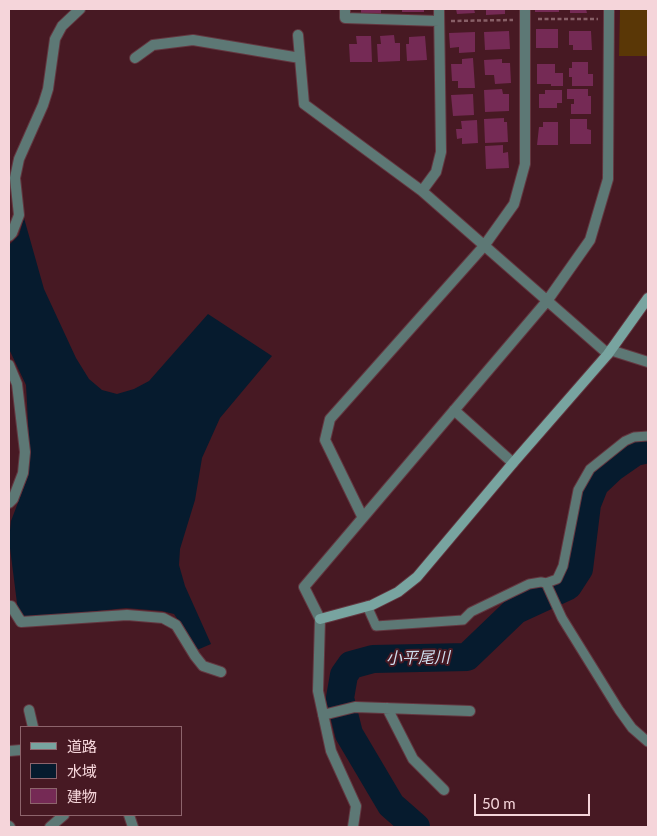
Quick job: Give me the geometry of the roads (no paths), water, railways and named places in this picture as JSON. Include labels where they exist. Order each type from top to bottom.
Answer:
[{"type":"street","points":[[9,236],[19,215],[15,178],[19,159],[45,97],[55,39],[62,26],[80,9]]},
{"type":"street","points":[[345,9],[345,18],[439,21]]},
{"type":"street","points":[[422,191],[436,172],[441,152],[439,9]]},
{"type":"street","points":[[362,516],[325,440],[330,419],[484,246],[514,204],[525,164],[525,9]]},
{"type":"street","points":[[353,827],[356,806],[330,751],[318,691],[320,619],[304,587],[362,516],[547,301],[590,240],[608,179],[609,9]]},
{"type":"street","points":[[298,35],[304,104],[422,191],[547,301],[609,352],[648,362]]},
{"type":"street","points":[[136,58],[153,45],[193,40],[300,58]]},
{"type":"street","points":[[320,619],[368,606],[398,592],[417,577],[609,352],[648,298]]},
{"type":"street","points":[[9,364],[18,384],[25,452],[23,473],[13,499],[9,503]]},
{"type":"street","points":[[454,410],[513,463]]},
{"type":"street","points":[[9,609],[11,606],[20,622],[127,614],[163,618],[176,625],[194,656],[203,666],[221,672]]},
{"type":"street","points":[[324,715],[356,707],[470,712]]},
{"type":"street","points":[[387,708],[414,759],[444,790]]},
{"type":"street","points":[[28,710],[33,726]]},
{"type":"street","points":[[50,827],[63,816]]},
{"type":"lane","points":[[547,585],[557,579],[563,566],[574,504],[578,490],[590,470],[625,441],[634,437],[648,436]]},
{"type":"lane","points":[[368,606],[376,626],[463,620],[472,612],[529,584],[541,582],[547,585],[555,603],[618,710],[632,728],[648,742]]},
{"type":"water","points":[[24,218],[44,289],[76,358],[89,379],[102,390],[117,394],[134,389],[149,381],[208,314],[272,356],[220,418],[202,458],[195,500],[180,549],[179,565],[185,586],[211,644],[197,650],[174,614],[162,611],[126,608],[19,619],[9,540],[11,521],[27,479],[30,458],[26,385],[9,349],[9,245],[19,235]]},
{"type":"waterway","name":"小平尾川","points":[[416,827],[391,805],[349,734],[340,698],[344,675],[351,665],[373,659],[467,657],[516,610],[568,586],[579,569],[587,504],[595,484],[612,468],[635,452],[648,449]]}]
